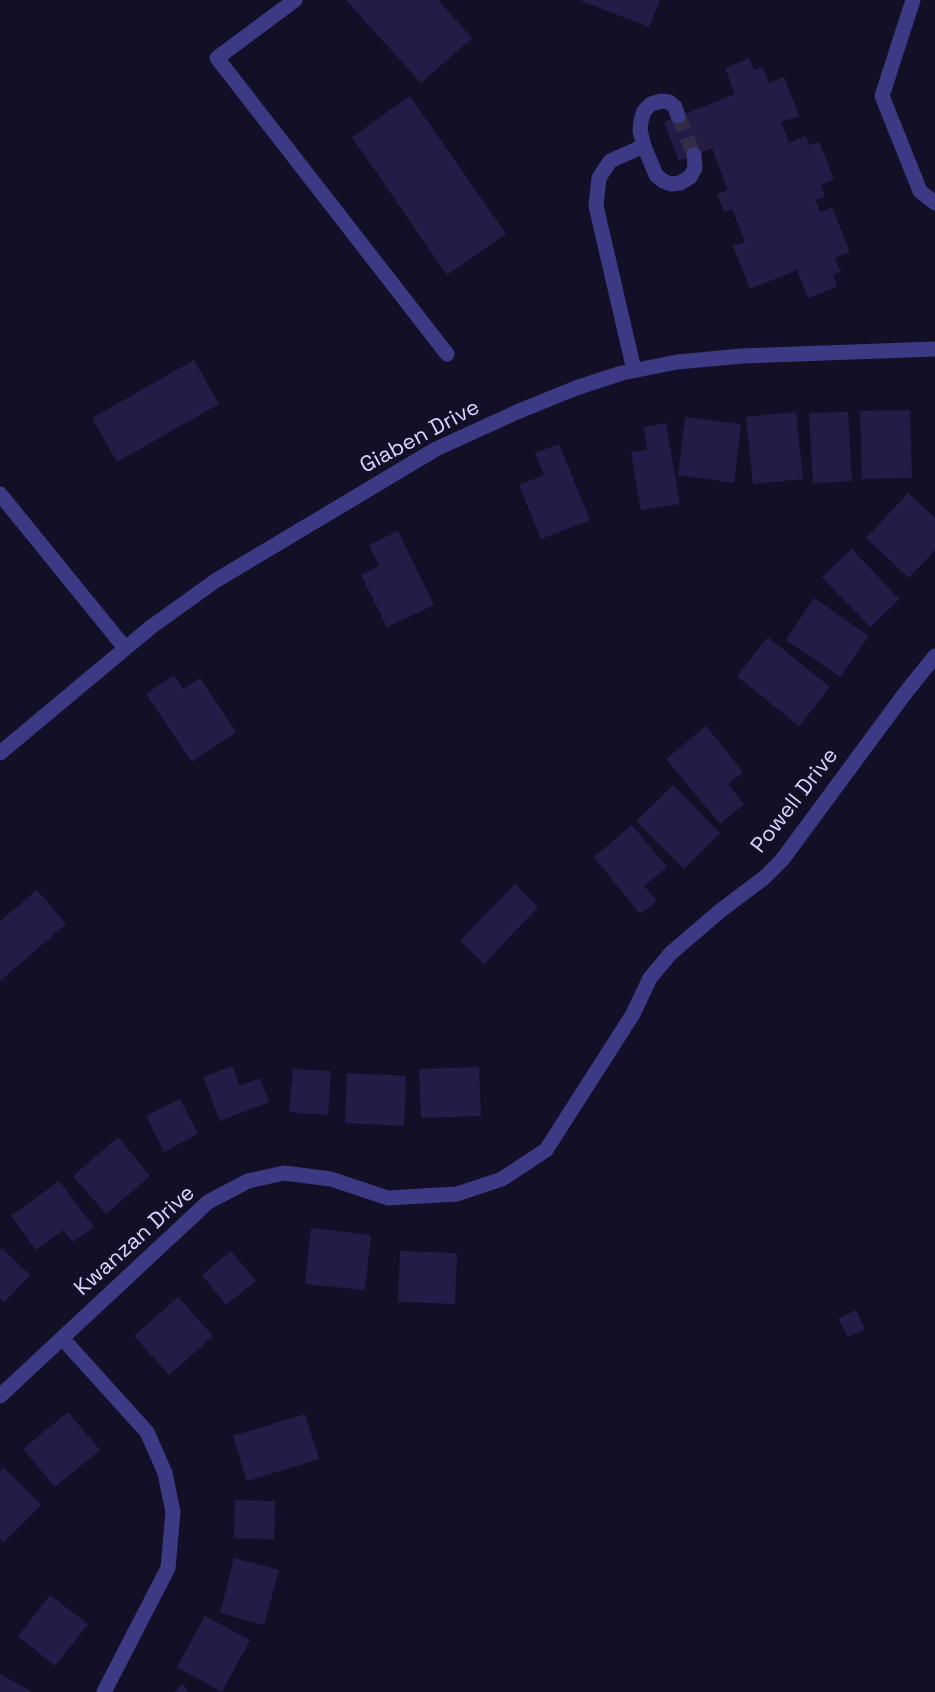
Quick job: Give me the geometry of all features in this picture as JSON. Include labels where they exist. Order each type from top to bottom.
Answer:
[{"type":"street","points":[[295,0],[217,58],[447,354]]},
{"type":"street","points":[[913,0],[882,96],[920,191],[935,202]]},
{"type":"street","points":[[678,116],[675,107],[669,102],[661,101],[651,104],[644,111],[641,121],[640,131],[644,146],[656,175],[671,184],[680,183],[690,177],[695,168],[693,155]]},
{"type":"street","points":[[634,370],[596,206],[598,178],[610,161],[644,146]]},
{"type":"street","name":"Giaben Drive","points":[[0,753],[175,608],[215,581],[436,449],[576,387],[634,370],[677,362],[742,356],[935,350]]},
{"type":"street","points":[[0,494],[125,648]]},
{"type":"street","name":"Powell Drive","points":[[633,1014],[650,978],[671,953],[720,911],[765,877],[782,860],[935,656]]},
{"type":"street","name":"Kwanzan Drive","points":[[0,1396],[208,1202],[248,1180],[284,1173],[319,1177],[388,1198],[457,1194],[502,1179],[546,1150],[633,1014]]},
{"type":"street","points":[[62,1338],[147,1432],[165,1473],[173,1512],[168,1568],[104,1692]]},
{"type":"building","points":[[346,0],[438,0],[472,38],[421,83]]},
{"type":"building","points":[[579,0],[660,0],[649,27]]},
{"type":"building","points":[[749,58],[754,70],[763,67],[769,83],[784,77],[799,116],[781,122],[789,143],[806,136],[809,145],[819,142],[834,179],[821,185],[825,197],[815,200],[820,212],[832,207],[850,252],[835,258],[841,272],[833,275],[837,287],[808,298],[797,270],[750,289],[733,246],[745,242],[732,209],[724,212],[717,194],[728,190],[712,148],[679,161],[664,122],[735,94],[725,68]]},
{"type":"building","points":[[410,96],[506,234],[447,275],[352,137]]},
{"type":"building","points":[[194,360],[219,404],[117,462],[92,418]]},
{"type":"building","points":[[910,410],[912,478],[862,479],[860,411]]},
{"type":"building","points":[[796,412],[803,479],[753,484],[746,417]]},
{"type":"building","points":[[848,412],[852,481],[813,483],[809,413]]},
{"type":"building","points":[[685,417],[741,424],[734,483],[678,475]]},
{"type":"building","points":[[666,423],[680,504],[641,510],[631,452],[647,450],[644,427]]},
{"type":"building","points":[[559,444],[590,520],[541,539],[519,485],[544,475],[535,453]]},
{"type":"building","points":[[908,493],[935,518],[935,550],[909,578],[866,538]]},
{"type":"building","points":[[398,531],[434,605],[387,627],[361,575],[379,566],[369,545]]},
{"type":"building","points":[[852,549],[899,599],[870,627],[822,577]]},
{"type":"building","points":[[814,598],[869,636],[840,677],[786,640]]},
{"type":"building","points":[[768,637],[830,687],[799,726],[737,676]]},
{"type":"building","points":[[174,675],[183,689],[200,678],[236,732],[192,762],[146,694]]},
{"type":"building","points":[[706,726],[743,772],[728,784],[744,804],[720,824],[666,759]]},
{"type":"building","points":[[673,785],[720,833],[684,869],[636,821]]},
{"type":"building","points":[[632,825],[667,867],[644,886],[657,901],[640,914],[594,857]]},
{"type":"building","points":[[515,884],[538,907],[484,964],[460,941]]},
{"type":"building","points":[[37,890],[66,924],[0,981],[0,921]]},
{"type":"building","points":[[232,1066],[240,1086],[260,1078],[269,1102],[220,1121],[203,1077]]},
{"type":"building","points":[[479,1067],[481,1116],[421,1118],[419,1069]]},
{"type":"building","points":[[293,1069],[331,1071],[328,1115],[289,1112]]},
{"type":"building","points":[[347,1073],[406,1076],[404,1126],[345,1123]]},
{"type":"building","points":[[180,1099],[198,1134],[164,1152],[146,1116]]},
{"type":"building","points":[[118,1137],[150,1176],[106,1214],[73,1176]]},
{"type":"building","points":[[59,1181],[94,1227],[73,1242],[63,1230],[36,1250],[11,1216]]},
{"type":"building","points":[[311,1228],[371,1235],[365,1290],[305,1284]]},
{"type":"building","points":[[2,1248],[30,1275],[4,1302],[0,1298],[0,1250]]},
{"type":"building","points":[[231,1251],[256,1281],[226,1305],[202,1275]]},
{"type":"building","points":[[400,1251],[457,1253],[455,1304],[398,1302]]},
{"type":"building","points":[[178,1297],[213,1336],[169,1375],[134,1336]]},
{"type":"building","points":[[856,1310],[865,1329],[848,1337],[838,1319]]},
{"type":"building","points":[[68,1412],[100,1450],[55,1487],[23,1449]]},
{"type":"building","points":[[305,1414],[319,1459],[247,1481],[233,1436]]},
{"type":"building","points":[[3,1467],[41,1505],[3,1543],[0,1539],[0,1471]]},
{"type":"building","points":[[235,1500],[275,1501],[274,1539],[234,1538]]},
{"type":"building","points":[[234,1558],[279,1570],[264,1625],[220,1613]]},
{"type":"building","points":[[50,1595],[88,1624],[55,1666],[18,1636]]},
{"type":"building","points":[[205,1616],[250,1640],[222,1692],[177,1667]]},
{"type":"building","points":[[0,1674],[33,1692],[0,1692]]},
{"type":"building","points":[[182,1684],[189,1692],[174,1692]]},
{"type":"tunnel","points":[[678,116],[694,155]]}]
